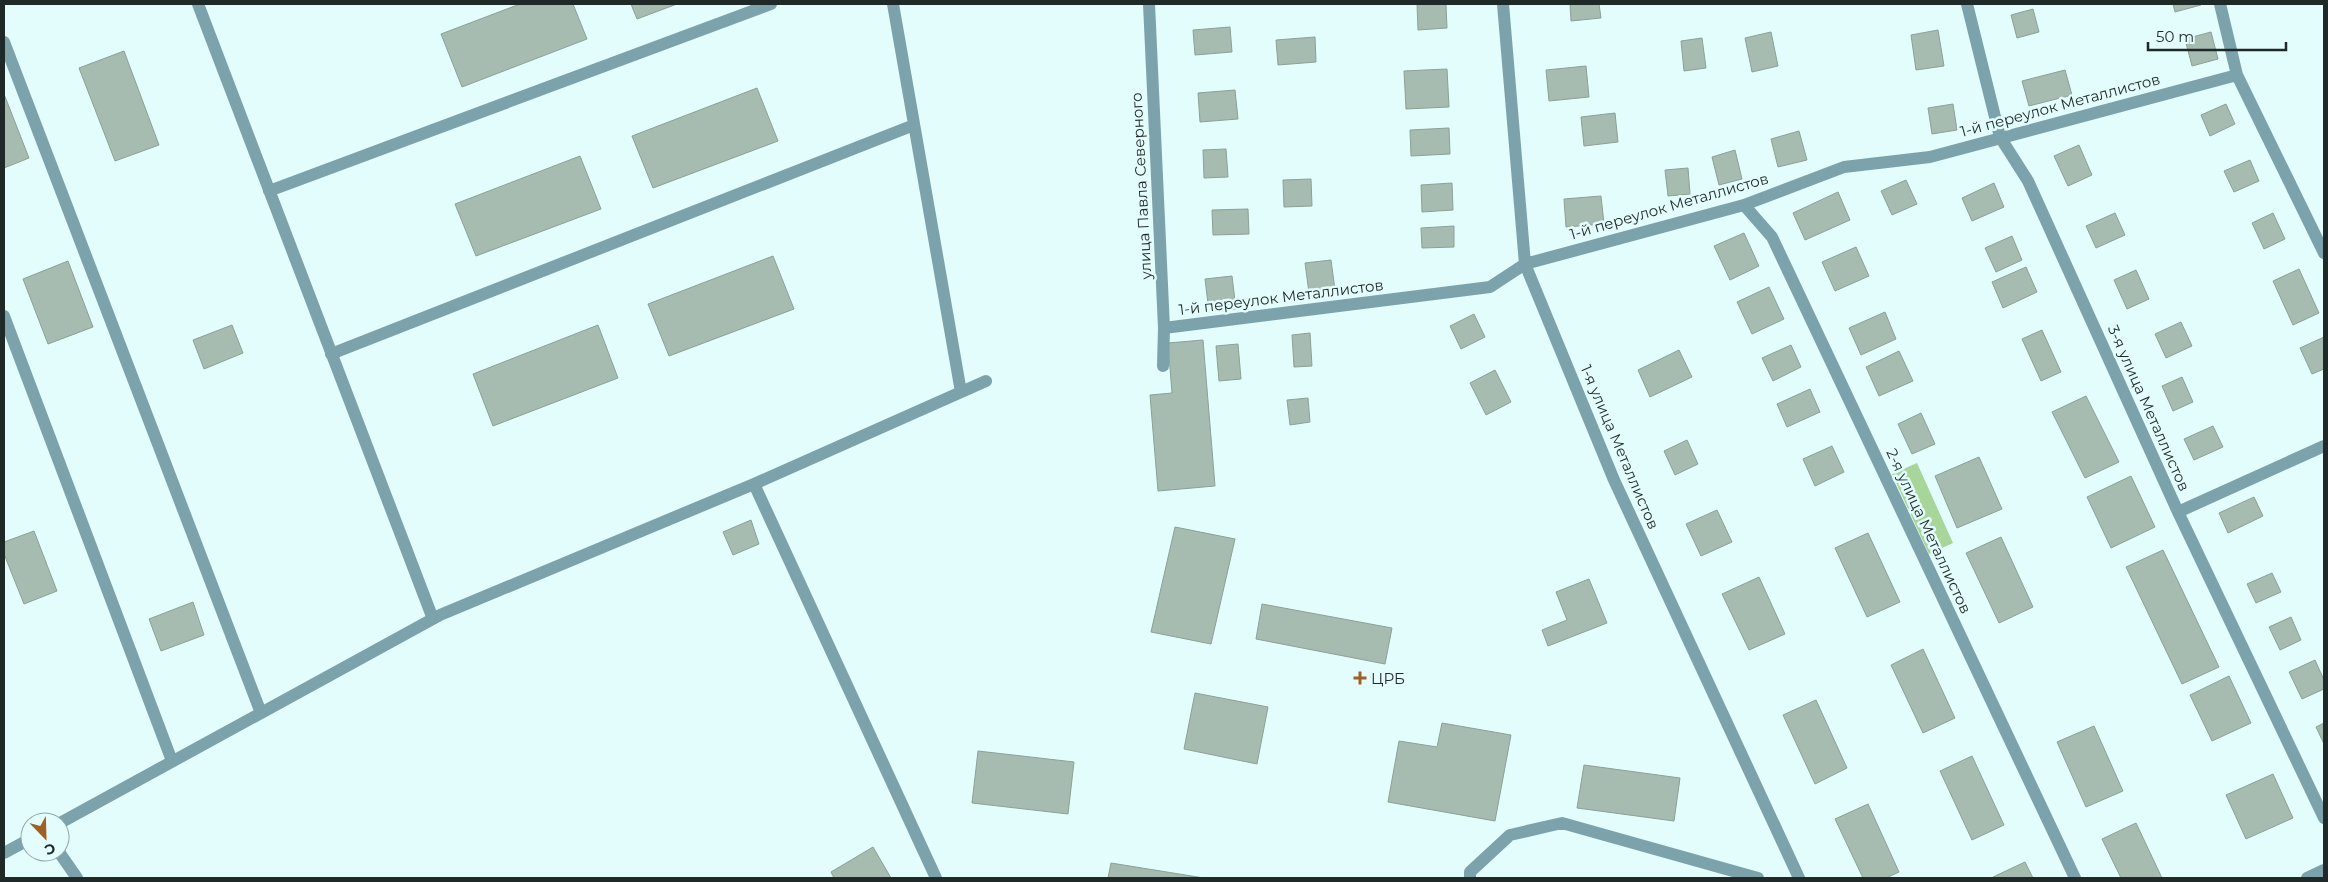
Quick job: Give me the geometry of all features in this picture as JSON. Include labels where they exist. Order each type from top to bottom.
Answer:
[{"type":"street","points":[[198,4],[433,620]]},
{"type":"street","points":[[269,191],[771,4]]},
{"type":"street","points":[[893,4],[961,392]]},
{"type":"street","name":"улица Павла Северного","points":[[1149,4],[1164,328],[1163,366]]},
{"type":"street","name":"1-я улица Металлистов","points":[[1503,4],[1525,264],[1614,480],[1799,878]]},
{"type":"street","name":"3-я улица Металлистов","points":[[1967,4],[2000,137],[2028,181],[2178,512],[2324,818]]},
{"type":"street","points":[[2220,4],[2237,75],[2324,253]]},
{"type":"street","points":[[4,42],[261,713]]},
{"type":"street","name":"1-й переулок Металлистов","points":[[1164,328],[1490,287],[1525,264],[1744,205],[1844,167],[1930,157],[2237,75]]},
{"type":"street","points":[[331,354],[914,125]]},
{"type":"street","name":"2-я улица Металлистов","points":[[1744,205],[1772,237],[2075,878]]},
{"type":"street","points":[[4,316],[172,761]]},
{"type":"street","points":[[70,817],[433,620],[754,484],[986,381]]},
{"type":"street","points":[[2178,512],[2324,446]]},
{"type":"street","points":[[754,484],[936,878]]},
{"type":"street","points":[[1470,878],[1470,872],[1510,834],[1562,823],[1758,878]]},
{"type":"street","points":[[4,853],[20,844]]},
{"type":"street","points":[[66,862],[78,878]]},
{"type":"street","points":[[2307,878],[2324,870]]},
{"type":"green space","points":[[1917,463],[1953,543],[1929,554],[1892,474]]},
{"type":"building","points":[[520,4],[573,4],[587,39],[462,87],[441,34]]},
{"type":"building","points":[[631,4],[677,4],[637,19]]},
{"type":"building","points":[[1417,4],[1446,4],[1447,28],[1418,30]]},
{"type":"building","points":[[1570,4],[1599,4],[1601,18],[1571,21]]},
{"type":"building","points":[[2173,4],[2200,4],[2201,5],[2175,12]]},
{"type":"building","points":[[2033,9],[2039,32],[2017,38],[2011,15]]},
{"type":"building","points":[[1230,27],[1232,52],[1195,55],[1193,30]]},
{"type":"building","points":[[1938,30],[1944,66],[1916,70],[1911,35]]},
{"type":"building","points":[[1771,32],[1778,66],[1752,72],[1745,38]]},
{"type":"building","points":[[2211,32],[2218,59],[2192,66],[2185,39]]},
{"type":"building","points":[[1315,37],[1316,62],[1278,65],[1276,40]]},
{"type":"building","points":[[1702,38],[1706,68],[1684,71],[1681,41]]},
{"type":"building","points":[[124,51],[159,145],[115,161],[79,68]]},
{"type":"building","points":[[1586,66],[1589,97],[1549,101],[1546,70]]},
{"type":"building","points":[[1447,69],[1449,107],[1406,109],[1404,71]]},
{"type":"building","points":[[2065,70],[2072,95],[2029,106],[2022,81]]},
{"type":"building","points":[[757,88],[778,141],[653,188],[632,136]]},
{"type":"building","points":[[1235,90],[1238,119],[1200,122],[1198,93]]},
{"type":"building","points":[[4,94],[29,158],[4,168]]},
{"type":"building","points":[[1953,104],[1957,130],[1932,134],[1928,108]]},
{"type":"building","points":[[2226,104],[2235,124],[2210,136],[2201,115]]},
{"type":"building","points":[[1615,113],[1618,142],[1584,146],[1581,117]]},
{"type":"building","points":[[1449,128],[1450,154],[1411,156],[1410,130]]},
{"type":"building","points":[[1799,131],[1807,160],[1778,167],[1771,139]]},
{"type":"building","points":[[2079,145],[2092,175],[2068,186],[2054,156]]},
{"type":"building","points":[[1226,149],[1228,177],[1204,178],[1203,150]]},
{"type":"building","points":[[1735,150],[1742,179],[1719,185],[1712,157]]},
{"type":"building","points":[[580,156],[601,209],[476,256],[455,204]]},
{"type":"building","points":[[2250,160],[2259,181],[2234,192],[2224,171]]},
{"type":"building","points":[[1688,168],[1690,194],[1668,196],[1665,170]]},
{"type":"building","points":[[1311,179],[1312,206],[1284,207],[1283,180]]},
{"type":"building","points":[[1906,180],[1917,204],[1892,215],[1881,191]]},
{"type":"building","points":[[1452,183],[1453,210],[1422,212],[1421,185]]},
{"type":"building","points":[[1994,183],[2004,207],[1972,221],[1962,198]]},
{"type":"building","points":[[1838,192],[1850,220],[1805,240],[1793,213]]},
{"type":"building","points":[[1601,196],[1604,224],[1566,227],[1564,199]]},
{"type":"building","points":[[1248,209],[1249,234],[1213,235],[1212,210]]},
{"type":"building","points":[[2115,213],[2125,235],[2096,248],[2086,226]]},
{"type":"building","points":[[2273,213],[2285,239],[2264,249],[2252,223]]},
{"type":"building","points":[[1454,226],[1454,247],[1422,248],[1421,228]]},
{"type":"building","points":[[1744,233],[1759,266],[1730,280],[1714,246]]},
{"type":"building","points":[[2012,236],[2022,260],[1996,272],[1985,248]]},
{"type":"building","points":[[1856,247],[1869,276],[1835,291],[1822,262]]},
{"type":"building","points":[[773,256],[794,309],[669,356],[648,304]]},
{"type":"building","points":[[1331,260],[1335,290],[1309,293],[1305,263]]},
{"type":"building","points":[[68,261],[93,327],[48,344],[23,279]]},
{"type":"building","points":[[2026,267],[2037,292],[2003,308],[1992,282]]},
{"type":"building","points":[[2299,269],[2319,313],[2293,325],[2273,281]]},
{"type":"building","points":[[2136,270],[2149,299],[2127,309],[2114,280]]},
{"type":"building","points":[[1232,276],[1236,309],[1209,312],[1205,279]]},
{"type":"building","points":[[1769,287],[1784,319],[1752,334],[1737,302]]},
{"type":"building","points":[[1885,312],[1896,339],[1861,355],[1849,328]]},
{"type":"building","points":[[1474,314],[1485,337],[1461,349],[1450,326]]},
{"type":"building","points":[[2181,322],[2192,346],[2166,358],[2155,334]]},
{"type":"building","points":[[232,325],[243,353],[204,369],[193,340]]},
{"type":"building","points":[[598,325],[618,378],[493,426],[473,374]]},
{"type":"building","points":[[2042,330],[2061,372],[2041,381],[2022,339]]},
{"type":"building","points":[[1310,333],[1312,366],[1294,367],[1292,335]]},
{"type":"building","points":[[2324,337],[2324,369],[2312,374],[2300,348]]},
{"type":"building","points":[[1203,340],[1215,486],[1158,491],[1150,395],[1172,393],[1168,343]]},
{"type":"building","points":[[1238,344],[1241,379],[1219,381],[1216,346]]},
{"type":"building","points":[[1791,345],[1801,367],[1773,381],[1762,358]]},
{"type":"building","points":[[1679,350],[1692,377],[1650,397],[1638,370]]},
{"type":"building","points":[[1899,351],[1913,381],[1879,396],[1866,367]]},
{"type":"building","points":[[1495,370],[1511,402],[1486,415],[1470,383]]},
{"type":"building","points":[[2182,377],[2193,402],[2173,411],[2162,386]]},
{"type":"building","points":[[1810,389],[1820,412],[1787,427],[1777,404]]},
{"type":"building","points":[[2086,396],[2119,462],[2085,478],[2052,412]]},
{"type":"building","points":[[1308,398],[1310,422],[1290,425],[1287,400]]},
{"type":"building","points":[[1921,413],[1935,444],[1912,454],[1898,424]]},
{"type":"building","points":[[2213,426],[2223,447],[2194,460],[2184,439]]},
{"type":"building","points":[[1687,440],[1698,464],[1675,475],[1664,451]]},
{"type":"building","points":[[1832,446],[1844,472],[1815,486],[1803,459]]},
{"type":"building","points":[[1979,457],[2002,509],[1957,528],[1935,476]]},
{"type":"building","points":[[2131,476],[2155,527],[2111,548],[2087,497]]},
{"type":"building","points":[[2254,497],[2263,516],[2228,533],[2219,513]]},
{"type":"building","points":[[1717,510],[1732,542],[1701,556],[1686,524]]},
{"type":"building","points":[[751,520],[759,544],[733,555],[723,532]]},
{"type":"building","points":[[1175,527],[1235,539],[1211,644],[1151,632]]},
{"type":"building","points":[[34,531],[57,591],[24,604],[4,554],[4,542]]},
{"type":"building","points":[[1868,533],[1900,602],[1867,617],[1835,548]]},
{"type":"building","points":[[2001,537],[2033,607],[1999,623],[1966,553]]},
{"type":"building","points":[[2163,550],[2219,667],[2182,684],[2126,567]]},
{"type":"building","points":[[2272,573],[2281,592],[2256,603],[2247,584]]},
{"type":"building","points":[[1759,577],[1785,634],[1749,650],[1722,594]]},
{"type":"building","points":[[1589,579],[1607,623],[1548,646],[1542,630],[1567,620],[1556,592]]},
{"type":"building","points":[[193,602],[204,635],[161,651],[149,619]]},
{"type":"building","points":[[1262,604],[1392,628],[1385,664],[1256,639]]},
{"type":"building","points":[[2291,617],[2301,640],[2280,650],[2269,627]]},
{"type":"building","points":[[1923,649],[1955,718],[1923,733],[1891,665]]},
{"type":"building","points":[[2315,660],[2324,680],[2324,689],[2302,699],[2289,672]]},
{"type":"building","points":[[2229,676],[2251,723],[2212,741],[2190,695]]},
{"type":"building","points":[[1195,693],[1268,707],[1257,764],[1184,749]]},
{"type":"building","points":[[1816,700],[1847,768],[1815,784],[1783,715]]},
{"type":"building","points":[[1442,723],[1511,735],[1495,821],[1388,802],[1399,741],[1437,747]]},
{"type":"building","points":[[2324,723],[2324,744],[2316,727]]},
{"type":"building","points":[[2094,726],[2123,791],[2086,807],[2057,742]]},
{"type":"building","points":[[978,751],[1074,762],[1068,814],[972,803]]},
{"type":"building","points":[[1972,756],[2004,825],[1972,840],[1940,771]]},
{"type":"building","points":[[1584,765],[1680,778],[1674,821],[1577,808]]},
{"type":"building","points":[[2273,774],[2293,818],[2246,839],[2226,795]]},
{"type":"building","points":[[1868,804],[1899,872],[1886,878],[1863,878],[1835,819]]},
{"type":"building","points":[[2136,823],[2162,878],[2121,878],[2102,839]]},
{"type":"building","points":[[873,847],[891,878],[834,878],[831,872]]},
{"type":"building","points":[[2025,862],[2033,878],[1993,877]]},
{"type":"building","points":[[1111,863],[1204,878],[1108,878]]},
{"type":"place","name":"ЦРБ","points":[[1360,678]]}]
